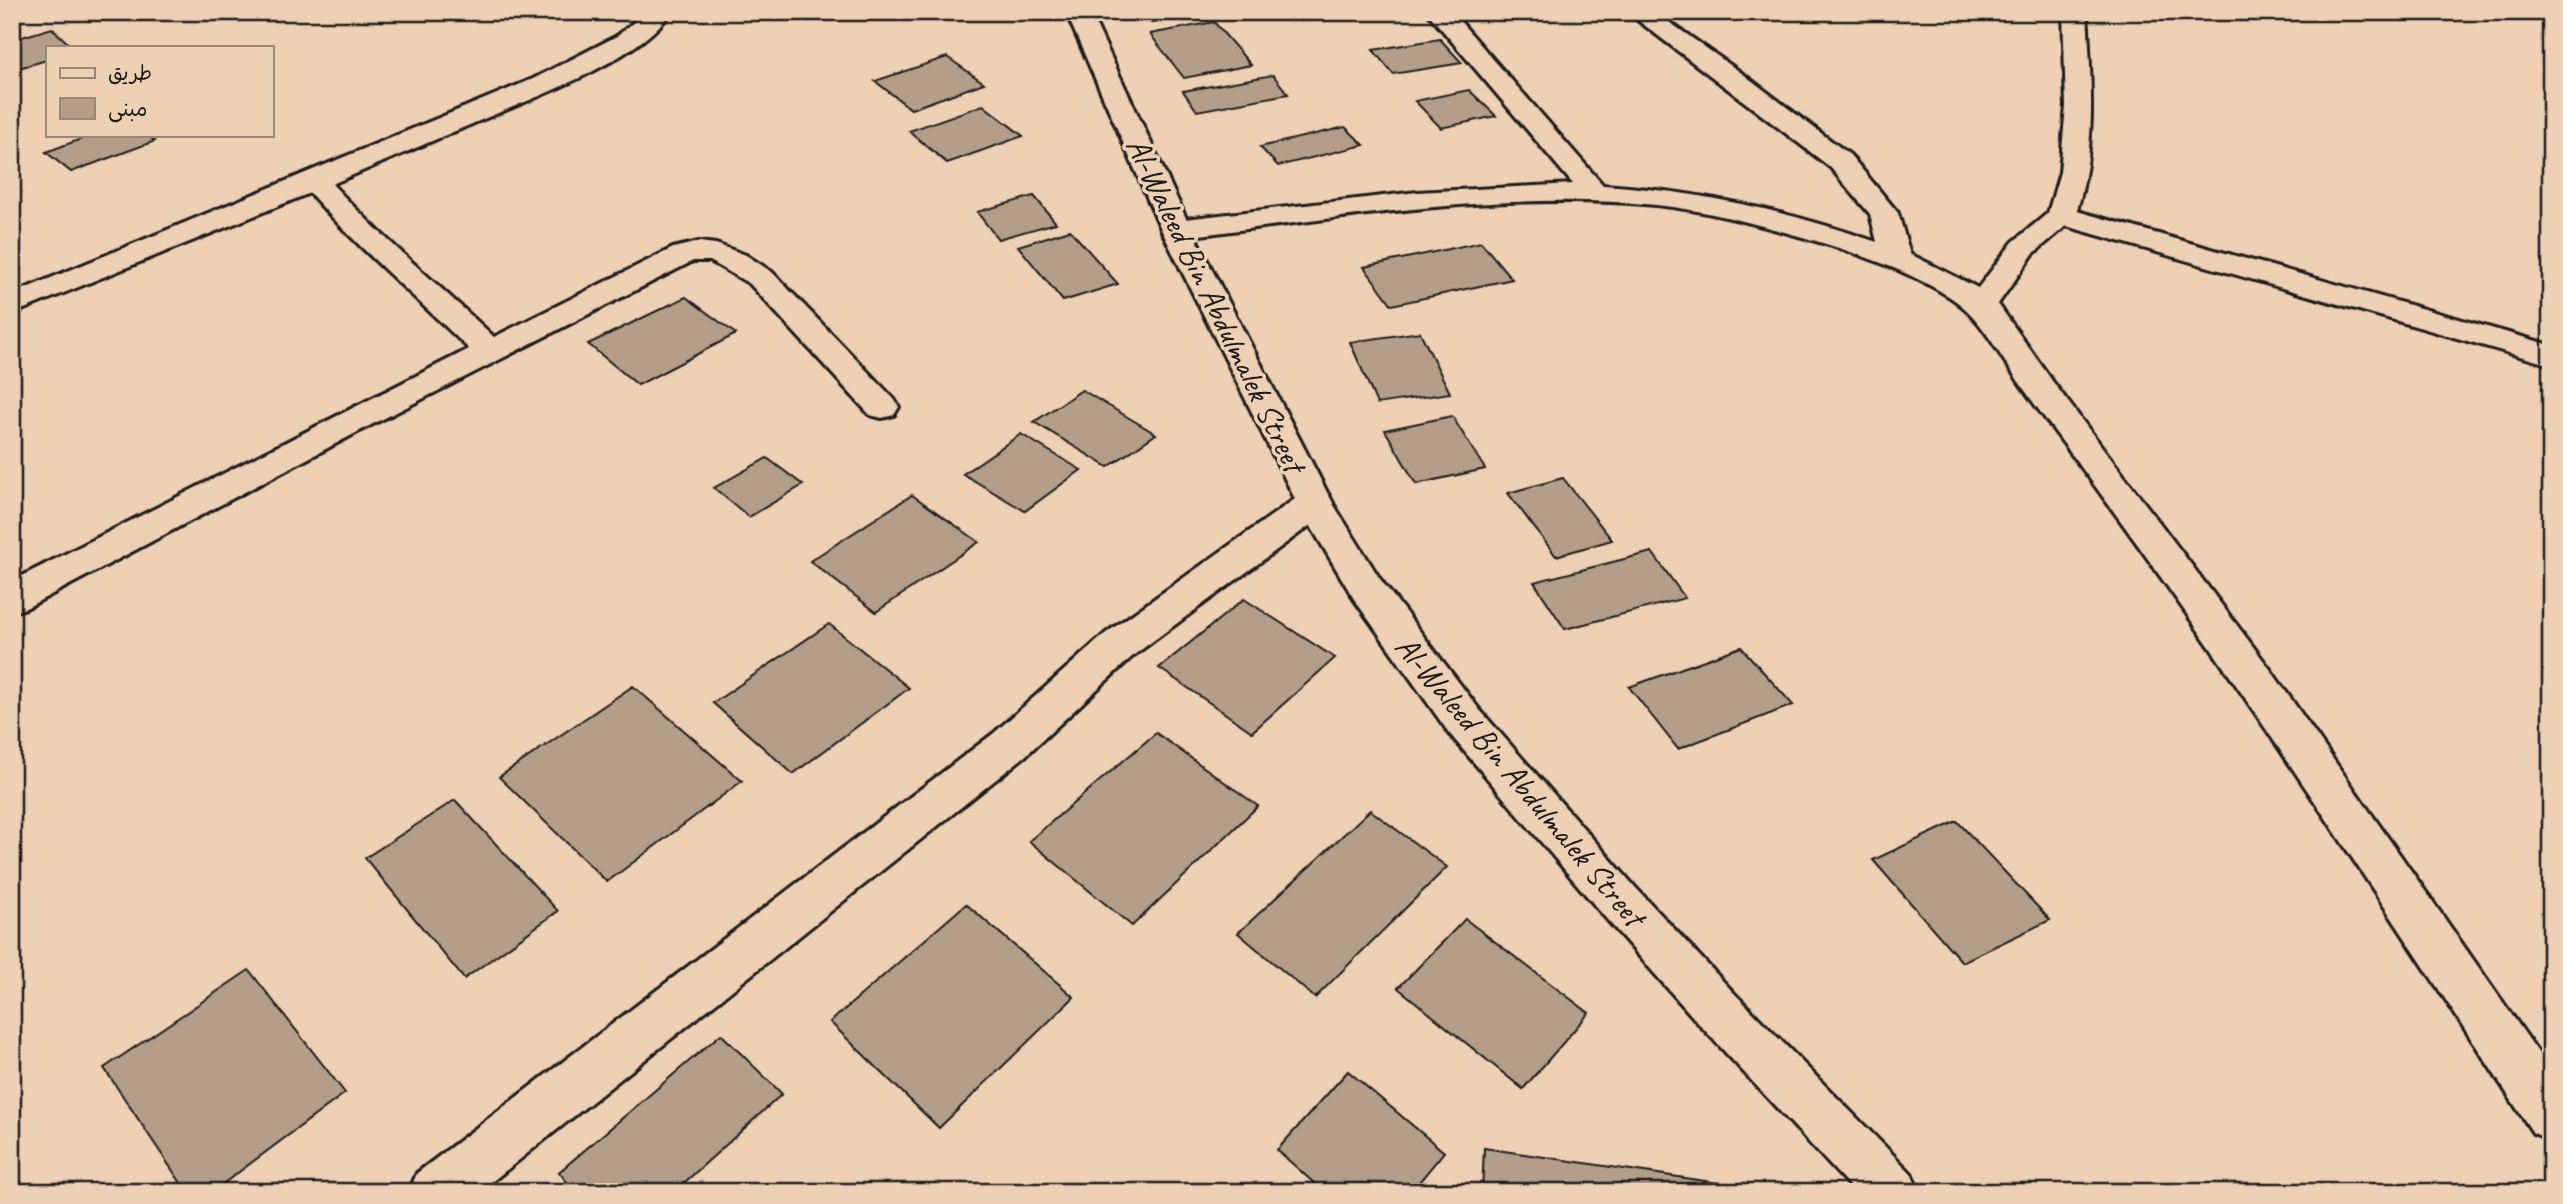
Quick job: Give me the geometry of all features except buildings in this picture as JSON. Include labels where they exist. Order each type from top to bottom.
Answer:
[{"type":"street","points":[[12,305],[315,182],[522,93],[632,37],[653,22],[659,12]]},
{"type":"street","name":"Al-Waleed Bin Abdulmalek Street","points":[[1078,12],[1176,229],[1315,503],[1367,589],[1464,721],[1708,999],[1892,1192]]},
{"type":"street","points":[[1439,12],[1596,194]]},
{"type":"street","points":[[1639,12],[1734,79],[1840,162],[1884,213],[1896,258]]},
{"type":"street","points":[[1982,304],[2023,248],[2061,216],[2074,172],[2079,106],[2075,12]]},
{"type":"street","points":[[315,182],[361,233],[398,263],[490,351]]},
{"type":"street","points":[[1176,229],[1477,195],[1596,194],[1657,197],[1779,221],[1896,258],[1982,304],[2040,390],[2169,558],[2551,1115]]},
{"type":"street","points":[[2061,216],[2260,270],[2463,332],[2551,355]]},
{"type":"street","points":[[12,597],[665,262],[699,251],[716,253],[735,261],[761,278],[882,407]]},
{"type":"street","points":[[436,1192],[1009,745],[1120,644],[1315,503]]}]
